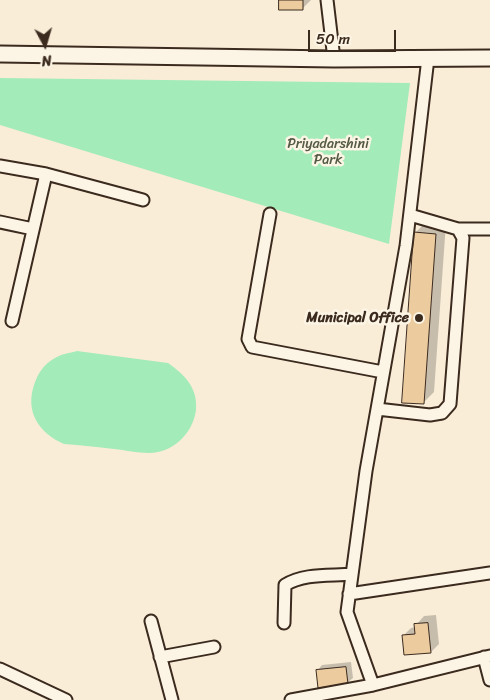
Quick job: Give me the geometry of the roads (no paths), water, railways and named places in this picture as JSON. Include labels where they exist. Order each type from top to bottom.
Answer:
[{"type":"main road","points":[[0,54],[334,59],[490,58]]},
{"type":"street","points":[[327,0],[334,59]]},
{"type":"street","points":[[372,685],[347,612],[366,471],[406,246],[428,58]]},
{"type":"street","points":[[0,166],[46,174],[143,200]]},
{"type":"street","points":[[12,321],[46,174]]},
{"type":"street","points":[[270,214],[248,339],[252,347],[384,372]]},
{"type":"street","points":[[410,215],[458,229],[490,229]]},
{"type":"street","points":[[0,222],[33,229]]},
{"type":"street","points":[[377,408],[430,415],[442,413],[450,404],[463,238],[458,229]]},
{"type":"street","points":[[349,594],[490,573]]},
{"type":"street","points":[[284,623],[285,585],[306,577],[352,574]]},
{"type":"street","points":[[151,621],[172,700]]},
{"type":"street","points":[[160,657],[214,647]]},
{"type":"street","points":[[291,700],[342,695],[372,685],[487,656],[490,680]]},
{"type":"street","points":[[0,669],[66,700]]},
{"type":"place","name":"Municipal Office","points":[[419,318]]},
{"type":"park label","name":"Priyadarshini Park","points":[[328,152]]}]
